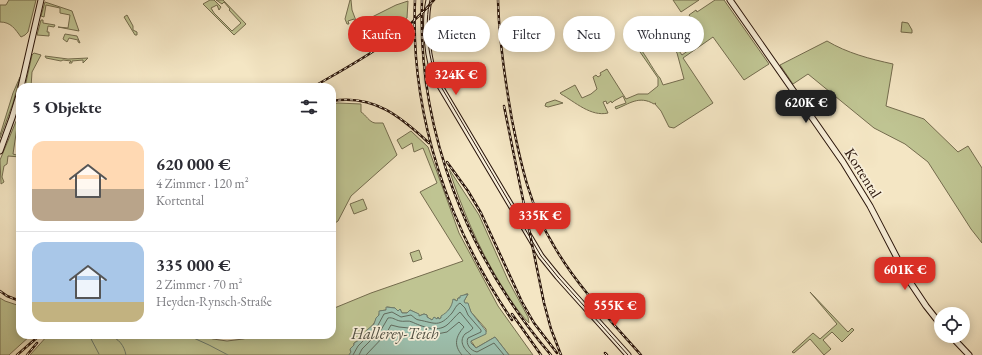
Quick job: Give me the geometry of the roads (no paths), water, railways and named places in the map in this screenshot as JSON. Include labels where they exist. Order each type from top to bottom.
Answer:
[{"type":"street","points":[[22,83],[41,0]]},
{"type":"street","points":[[429,0],[427,25],[430,59],[435,76],[536,248],[558,277],[628,355]]},
{"type":"street","name":"Kortental","points":[[730,0],[843,162],[867,202],[914,289],[934,316]]},
{"type":"street","points":[[0,151],[16,105]]},
{"type":"street","points":[[958,343],[969,355]]},
{"type":"water","name":"Hallerey-Teich","points":[[468,294],[464,301],[465,303],[468,303],[471,312],[486,331],[486,334],[471,341],[471,343],[476,348],[495,337],[509,355],[349,355],[351,352],[350,349],[354,343],[361,339],[367,330],[374,324],[379,315],[379,311],[386,310],[386,307],[395,308],[398,311],[400,309],[402,313],[407,313],[410,310],[419,314],[419,316],[424,314],[427,315],[427,317],[432,320],[434,317],[437,319],[438,317],[439,319],[449,309],[453,299],[457,301],[460,296]]},
{"type":"waterway","points":[[91,339],[99,354]]},
{"type":"waterway","points":[[117,339],[124,348],[126,355]]},
{"type":"waterway","points":[[196,339],[228,355]]},
{"type":"tram line","points":[[430,0],[427,20],[428,43],[433,66],[440,85],[541,256],[628,355]]},
{"type":"railway","points":[[415,0],[415,43],[419,85],[427,127],[438,168],[452,208],[469,246],[489,284],[512,320]]},
{"type":"railway","points":[[422,0],[423,49],[428,97],[438,144],[453,190],[472,234],[495,276],[521,317],[551,355]]},
{"type":"railway","points":[[320,83],[393,38],[407,27],[434,0]]},
{"type":"railway","points":[[498,0],[503,60],[512,120],[527,185],[539,216],[563,261],[583,289],[641,355]]},
{"type":"railway","points":[[336,101],[361,101],[374,104],[397,116],[429,143]]},
{"type":"railway","points":[[504,106],[544,303],[551,329],[561,355]]},
{"type":"railway","points":[[447,162],[468,191],[481,213],[522,302],[534,323],[557,353]]},
{"type":"railway","points":[[0,291],[16,299]]},
{"type":"railway","points":[[512,314],[541,355]]},
{"type":"railway","points":[[17,355],[35,339]]},
{"type":"railway","points":[[27,355],[37,343]]}]
